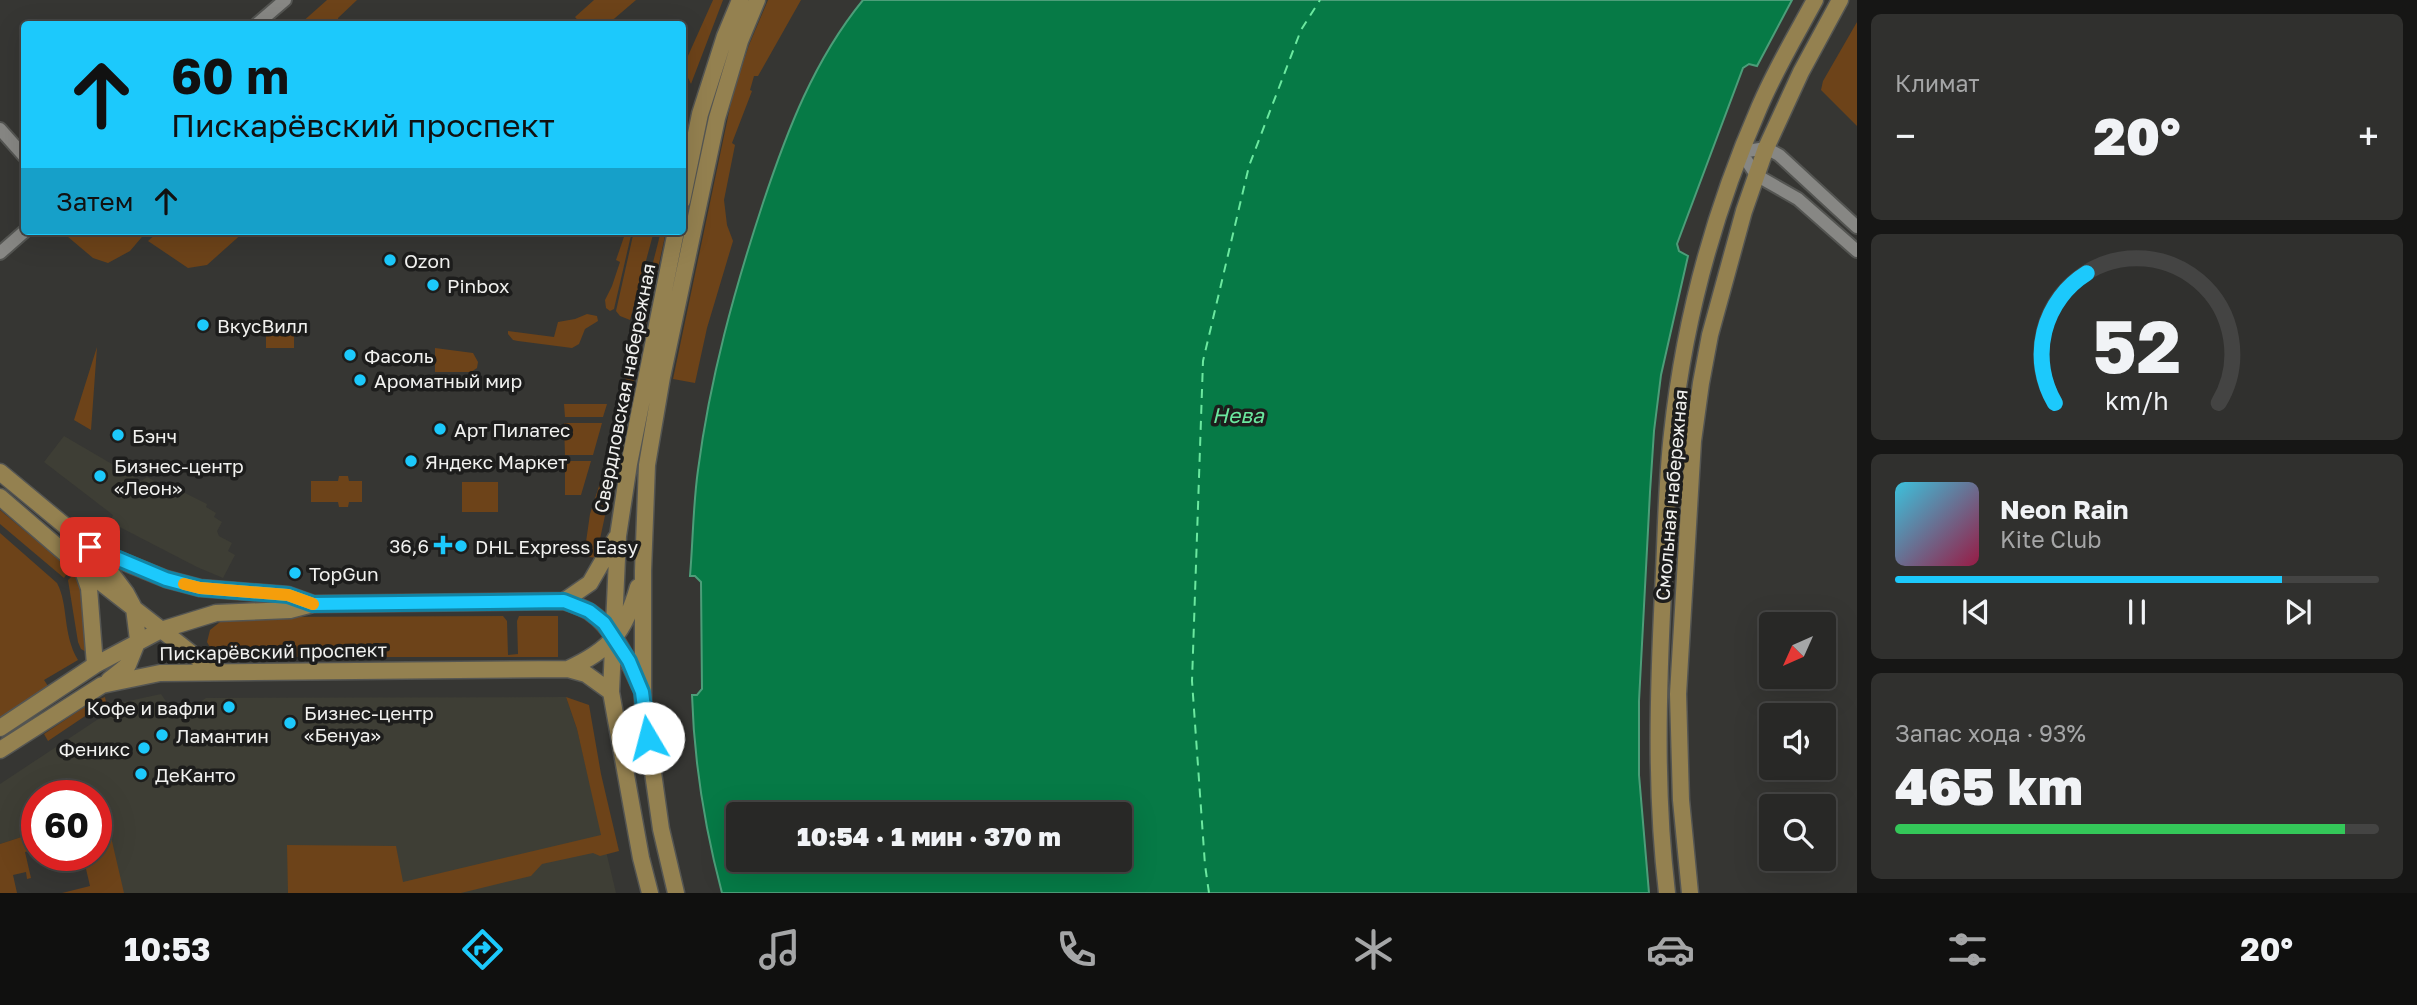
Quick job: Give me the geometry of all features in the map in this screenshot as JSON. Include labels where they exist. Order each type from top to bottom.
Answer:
[{"type":"main road","points":[[686,183],[701,114],[725,36],[740,0]]},
{"type":"main road","name":"Свердловская набережная","points":[[676,893],[661,830],[642,692],[647,465],[665,364],[717,118],[740,41],[757,0]]},
{"type":"main road","name":"Смольная набережная","points":[[1667,893],[1657,772],[1657,695],[1671,436],[1689,321],[1722,204],[1741,152],[1763,98],[1815,0]]},
{"type":"main road","name":"Смольная набережная","points":[[1690,893],[1681,800],[1678,694],[1693,441],[1710,335],[1744,211],[1766,148],[1801,72],[1840,0]]},
{"type":"main road","name":"Свердловская набережная","points":[[650,893],[641,858],[611,692],[618,536],[633,439],[675,235]]},
{"type":"main road","points":[[0,472],[93,549],[113,572],[134,608],[138,640],[128,665],[104,684]]},
{"type":"main road","points":[[0,497],[81,567],[214,671]]},
{"type":"main road","points":[[564,601],[590,583],[618,536]]},
{"type":"main road","points":[[93,549],[166,579],[200,588],[288,595],[313,604]]},
{"type":"main road","points":[[81,567],[89,587],[95,665]]},
{"type":"main road","name":"Свердловская набережная","points":[[614,638],[634,602],[643,571]]},
{"type":"main road","name":"Пискарёвский проспект","points":[[0,728],[138,640],[161,629],[216,613],[290,610],[313,604],[564,601],[589,611],[604,623],[614,638],[593,658],[568,669]]},
{"type":"main road","name":"Свердловская набережная","points":[[614,638],[629,661],[642,692]]},
{"type":"main road","name":"Пискарёвский проспект","points":[[0,750],[104,684],[160,673],[568,669],[586,674],[611,692]]},
{"type":"street","points":[[260,21],[285,0]]},
{"type":"street","points":[[0,129],[21,153]]},
{"type":"street","points":[[1857,227],[1792,166],[1766,148],[1741,152],[1756,175],[1798,199],[1857,251]]},
{"type":"street","points":[[0,253],[21,235]]},
{"type":"shaded area","points":[[327,0],[357,0],[338,18],[338,21],[303,21]]},
{"type":"shaded area","points":[[594,0],[636,0],[612,21],[578,21],[575,17]]},
{"type":"shaded area","points":[[713,0],[723,0],[691,84],[686,73],[686,60]]},
{"type":"shaded area","points":[[768,0],[801,0],[758,76],[754,76],[750,90],[752,91],[732,143],[735,145],[724,200],[727,225],[733,241],[707,328],[695,383],[673,379],[733,93]]},
{"type":"shaded area","points":[[1857,22],[1857,126],[1821,90],[1823,81]]},
{"type":"shaded area","points":[[66,235],[144,235],[130,251],[108,263],[93,258]]},
{"type":"shaded area","points":[[155,235],[241,235],[207,265],[188,268],[148,241]]},
{"type":"shaded area","points":[[625,235],[631,235],[614,309],[610,311],[606,308],[605,300],[620,262],[616,260]]},
{"type":"shaded area","points":[[633,235],[653,235],[630,320],[616,311]]},
{"type":"shaded area","points":[[660,235],[665,235],[641,348],[629,357]]},
{"type":"shaded area","points":[[587,314],[597,316],[598,321],[585,329],[579,344],[572,348],[513,340],[508,334],[508,331],[554,337],[558,322]]},
{"type":"shaded area","points":[[269,326],[294,330],[294,348],[266,348],[266,330]]},
{"type":"shaded area","points":[[97,347],[91,430],[74,420]]},
{"type":"shaded area","points":[[435,348],[473,353],[478,362],[477,368],[471,372],[435,372]]},
{"type":"shaded area","points":[[628,368],[635,374],[596,558],[584,556],[590,514],[609,455]]},
{"type":"shaded area","points":[[564,404],[607,404],[603,417],[565,417]]},
{"type":"shaded area","points":[[564,423],[602,423],[593,455],[565,455]]},
{"type":"shaded area","points":[[64,436],[141,481],[147,477],[181,495],[183,492],[207,504],[206,507],[216,513],[214,517],[222,522],[217,531],[219,536],[232,543],[228,551],[235,555],[223,578],[110,522],[113,515],[44,462]]},
{"type":"shaded area","points":[[565,461],[591,461],[581,495],[565,495]]},
{"type":"shaded area","points":[[339,476],[348,476],[349,481],[362,481],[362,502],[349,502],[348,507],[339,507],[338,502],[311,502],[311,481],[338,481]]},
{"type":"shaded area","points":[[462,482],[498,482],[498,512],[462,512]]},
{"type":"shaded area","points":[[0,510],[70,569],[64,578],[0,524]]},
{"type":"shaded area","points":[[0,533],[57,583],[70,640],[78,660],[44,680],[48,686],[0,717]]},
{"type":"shaded area","points":[[74,574],[82,583],[88,653],[81,649],[78,642],[68,580]]},
{"type":"shaded area","points":[[503,616],[507,621],[508,655],[518,654],[519,616],[558,616],[558,657],[224,657],[213,653],[207,642],[210,630],[220,622],[267,617]]},
{"type":"shaded area","points":[[161,694],[177,717],[206,698],[566,697],[577,729],[616,893],[121,893],[112,856],[112,780],[21,780],[21,837],[0,844],[0,784],[124,702]]},
{"type":"shaded area","points":[[105,697],[106,702],[48,741],[44,734],[89,704]]},
{"type":"shaded area","points":[[566,697],[589,705],[601,774],[619,851],[600,856],[593,853],[542,864],[531,876],[461,893],[288,893],[287,845],[396,846],[403,882],[601,835],[577,729]]},
{"type":"shaded area","points":[[21,837],[21,871],[29,871],[31,878],[27,879],[26,872],[13,875],[17,893],[0,893],[0,844]]},
{"type":"shaded area","points":[[112,841],[124,893],[62,893],[90,886],[86,871],[112,871]]},
{"type":"water","name":"Нева","points":[[863,0],[1792,0],[1757,66],[1749,64],[1743,68],[1677,244],[1679,251],[1688,256],[1661,375],[1654,431],[1639,701],[1639,775],[1649,893],[722,893],[701,795],[693,720],[692,695],[697,695],[702,689],[701,582],[695,576],[690,576],[698,470],[709,402],[742,269],[782,149],[804,97],[830,47]]},
{"type":"ferry route","points":[[1209,893],[1192,681],[1203,361],[1249,166],[1301,30],[1320,0]]},
{"type":"slow traffic","points":[[184,584],[200,588],[288,595],[313,604]]},
{"type":"place","name":"Ozon","points":[[390,260]]},
{"type":"place","name":"Pinbox","points":[[433,285]]},
{"type":"place","name":"ВкусВилл","points":[[203,325]]},
{"type":"place","name":"Фасоль","points":[[350,355]]},
{"type":"place","name":"Ароматный мир","points":[[360,380]]},
{"type":"place","name":"Арт Пилатес","points":[[440,429]]},
{"type":"place","name":"Бэнч","points":[[118,435]]},
{"type":"place","name":"Яндекс Маркет","points":[[411,461]]},
{"type":"place","name":"Бизнес-центр «Леон»","points":[[100,476]]},
{"type":"place","name":"36,6","points":[[443,545]]},
{"type":"place","name":"DHL Express Easy","points":[[461,546]]},
{"type":"place","name":"TopGun","points":[[295,573]]},
{"type":"place","name":"Кофе и вафли","points":[[229,707]]},
{"type":"place","name":"Бизнес-центр «Бенуа»","points":[[290,723]]},
{"type":"place","name":"Ламантин","points":[[162,735]]},
{"type":"place","name":"Феникс","points":[[144,748]]},
{"type":"place","name":"ДеКанто","points":[[141,774]]},
{"type":"route","points":[[90,547],[166,579],[200,588],[288,595],[313,604],[564,601],[589,611],[604,623],[629,661],[642,692],[648,738]]}]
